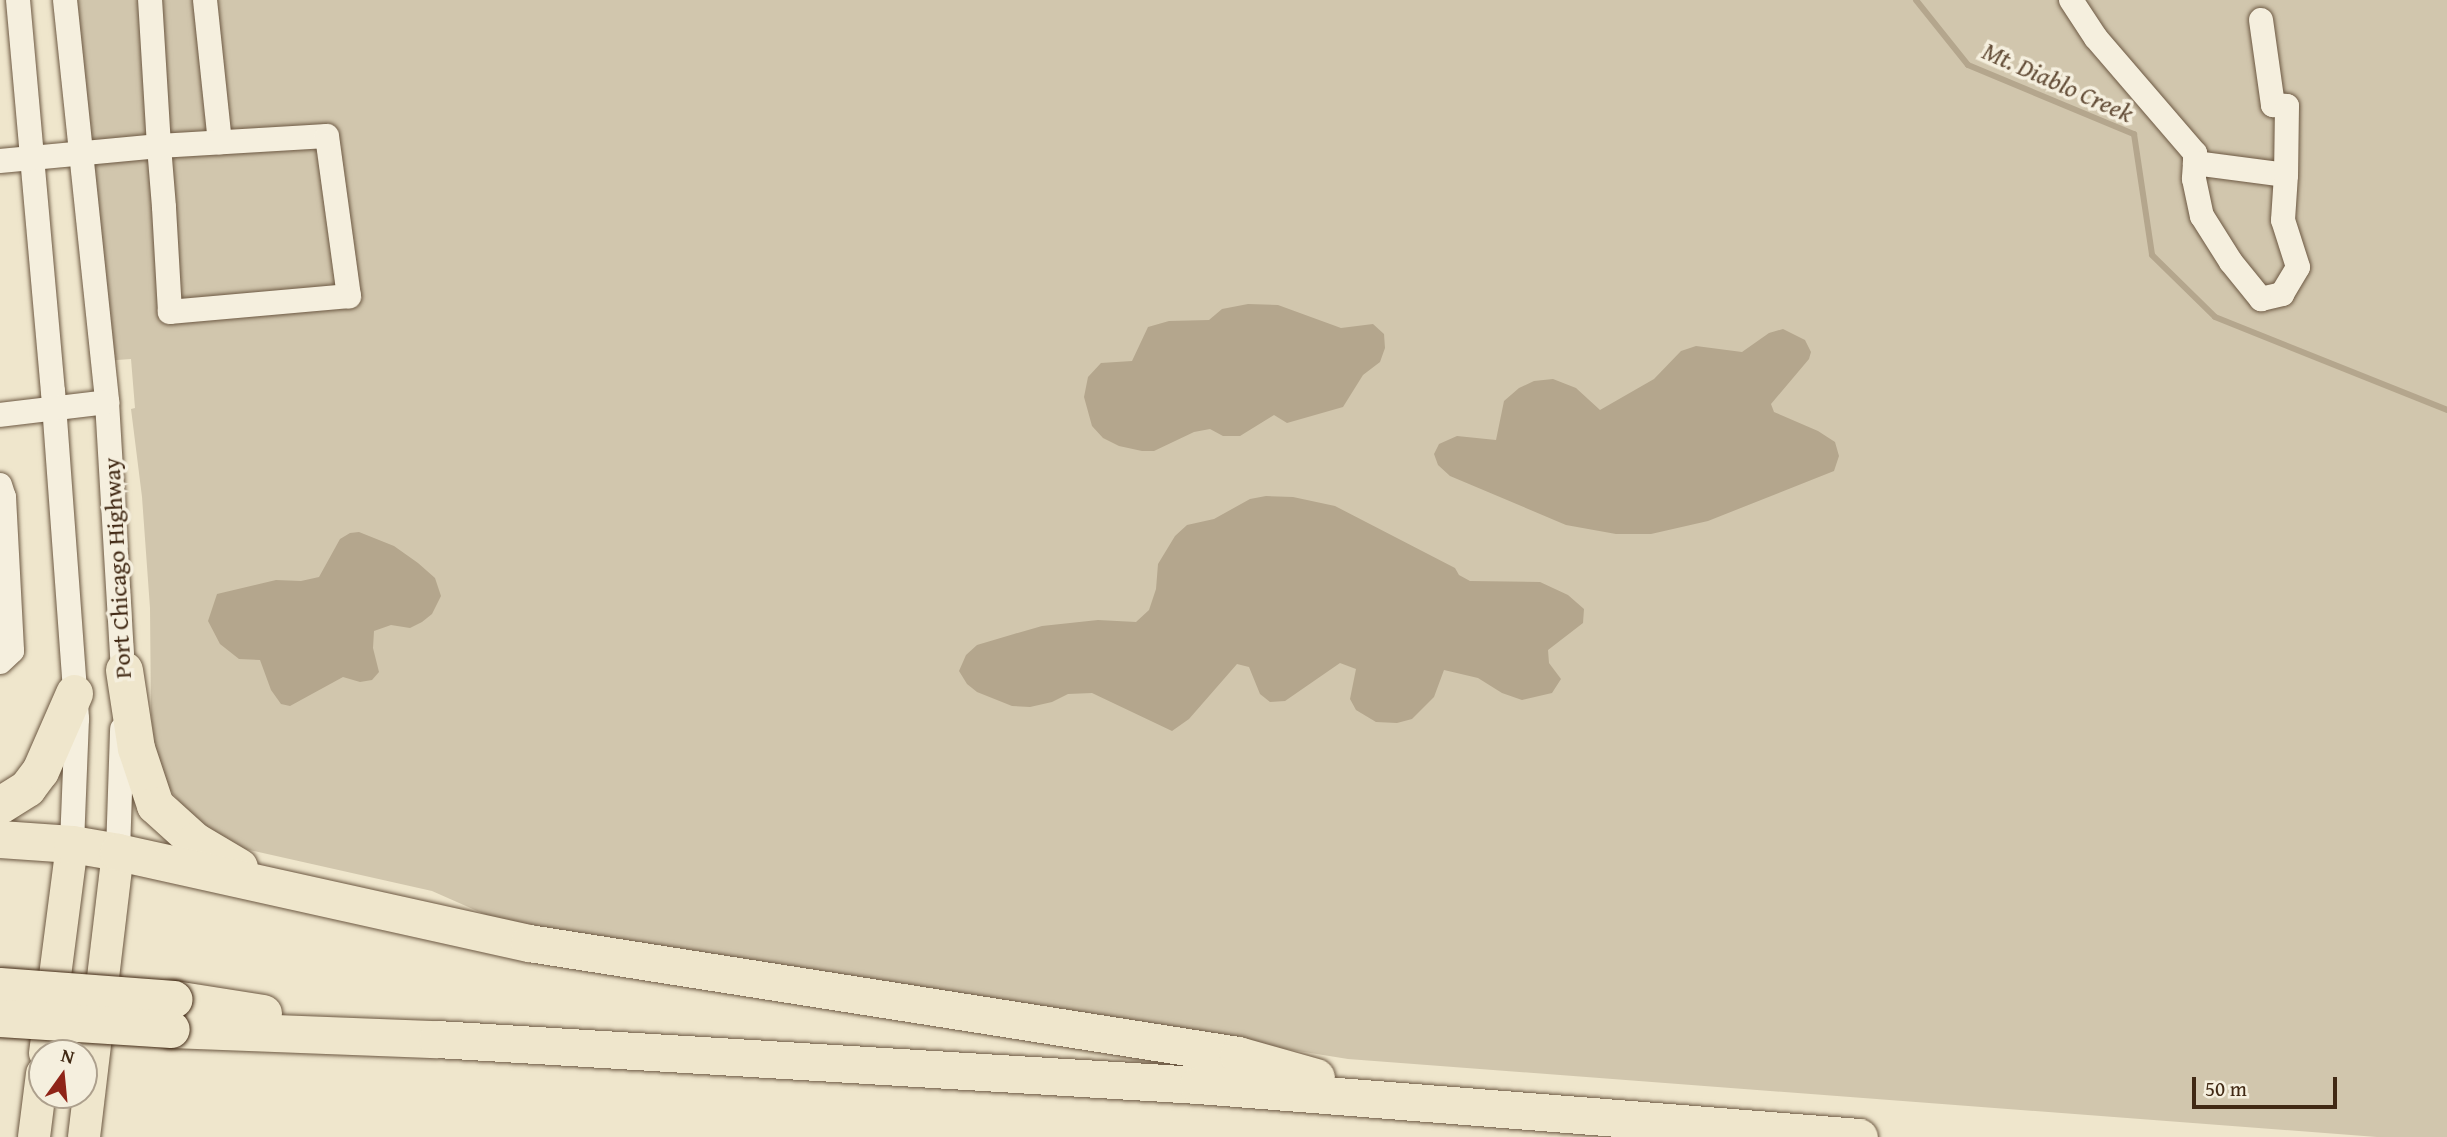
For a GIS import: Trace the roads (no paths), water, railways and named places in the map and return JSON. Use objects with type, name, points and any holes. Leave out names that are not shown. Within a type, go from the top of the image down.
[{"type":"highway","points":[[124,670],[136,748],[155,805],[195,841],[265,883]]},
{"type":"highway","points":[[0,805],[27,788],[40,771],[74,693]]},
{"type":"highway","points":[[0,839],[72,844],[118,852],[529,943],[1238,1055],[1387,1098]]},
{"type":"highway","points":[[0,986],[172,1014],[437,1039],[1387,1098],[1858,1137]]},
{"type":"highway","points":[[0,1018],[172,1014]]},
{"type":"main road","name":"Port Chicago Highway","points":[[47,1039],[72,844]]},
{"type":"main road","name":"Port Chicago Highway","points":[[84,1137],[118,852]]},
{"type":"main road","points":[[34,1137],[38,1109]]},
{"type":"street","name":"Port Chicago Highway","points":[[18,0],[54,409],[77,719],[72,844]]},
{"type":"street","name":"Port Chicago Highway","points":[[65,0],[107,402],[124,670],[118,852]]},
{"type":"street","points":[[0,161],[159,146],[327,136],[349,296],[170,312],[159,146],[150,0]]},
{"type":"street","points":[[205,0],[220,142]]},
{"type":"street","points":[[2071,0],[2096,38],[2196,153],[2194,179],[2202,216],[2231,262],[2261,299],[2282,294],[2298,267],[2283,220],[2287,106],[2273,105],[2261,20]]},
{"type":"street","points":[[2195,163],[2286,175]]},
{"type":"street","points":[[0,415],[107,402]]},
{"type":"street","points":[[0,485],[4,497],[12,651],[0,662]]},
{"type":"waterway","name":"Mt. Diablo Creek","points":[[1916,0],[1968,65],[2134,134],[2152,255],[2215,317],[2447,410]]}]
